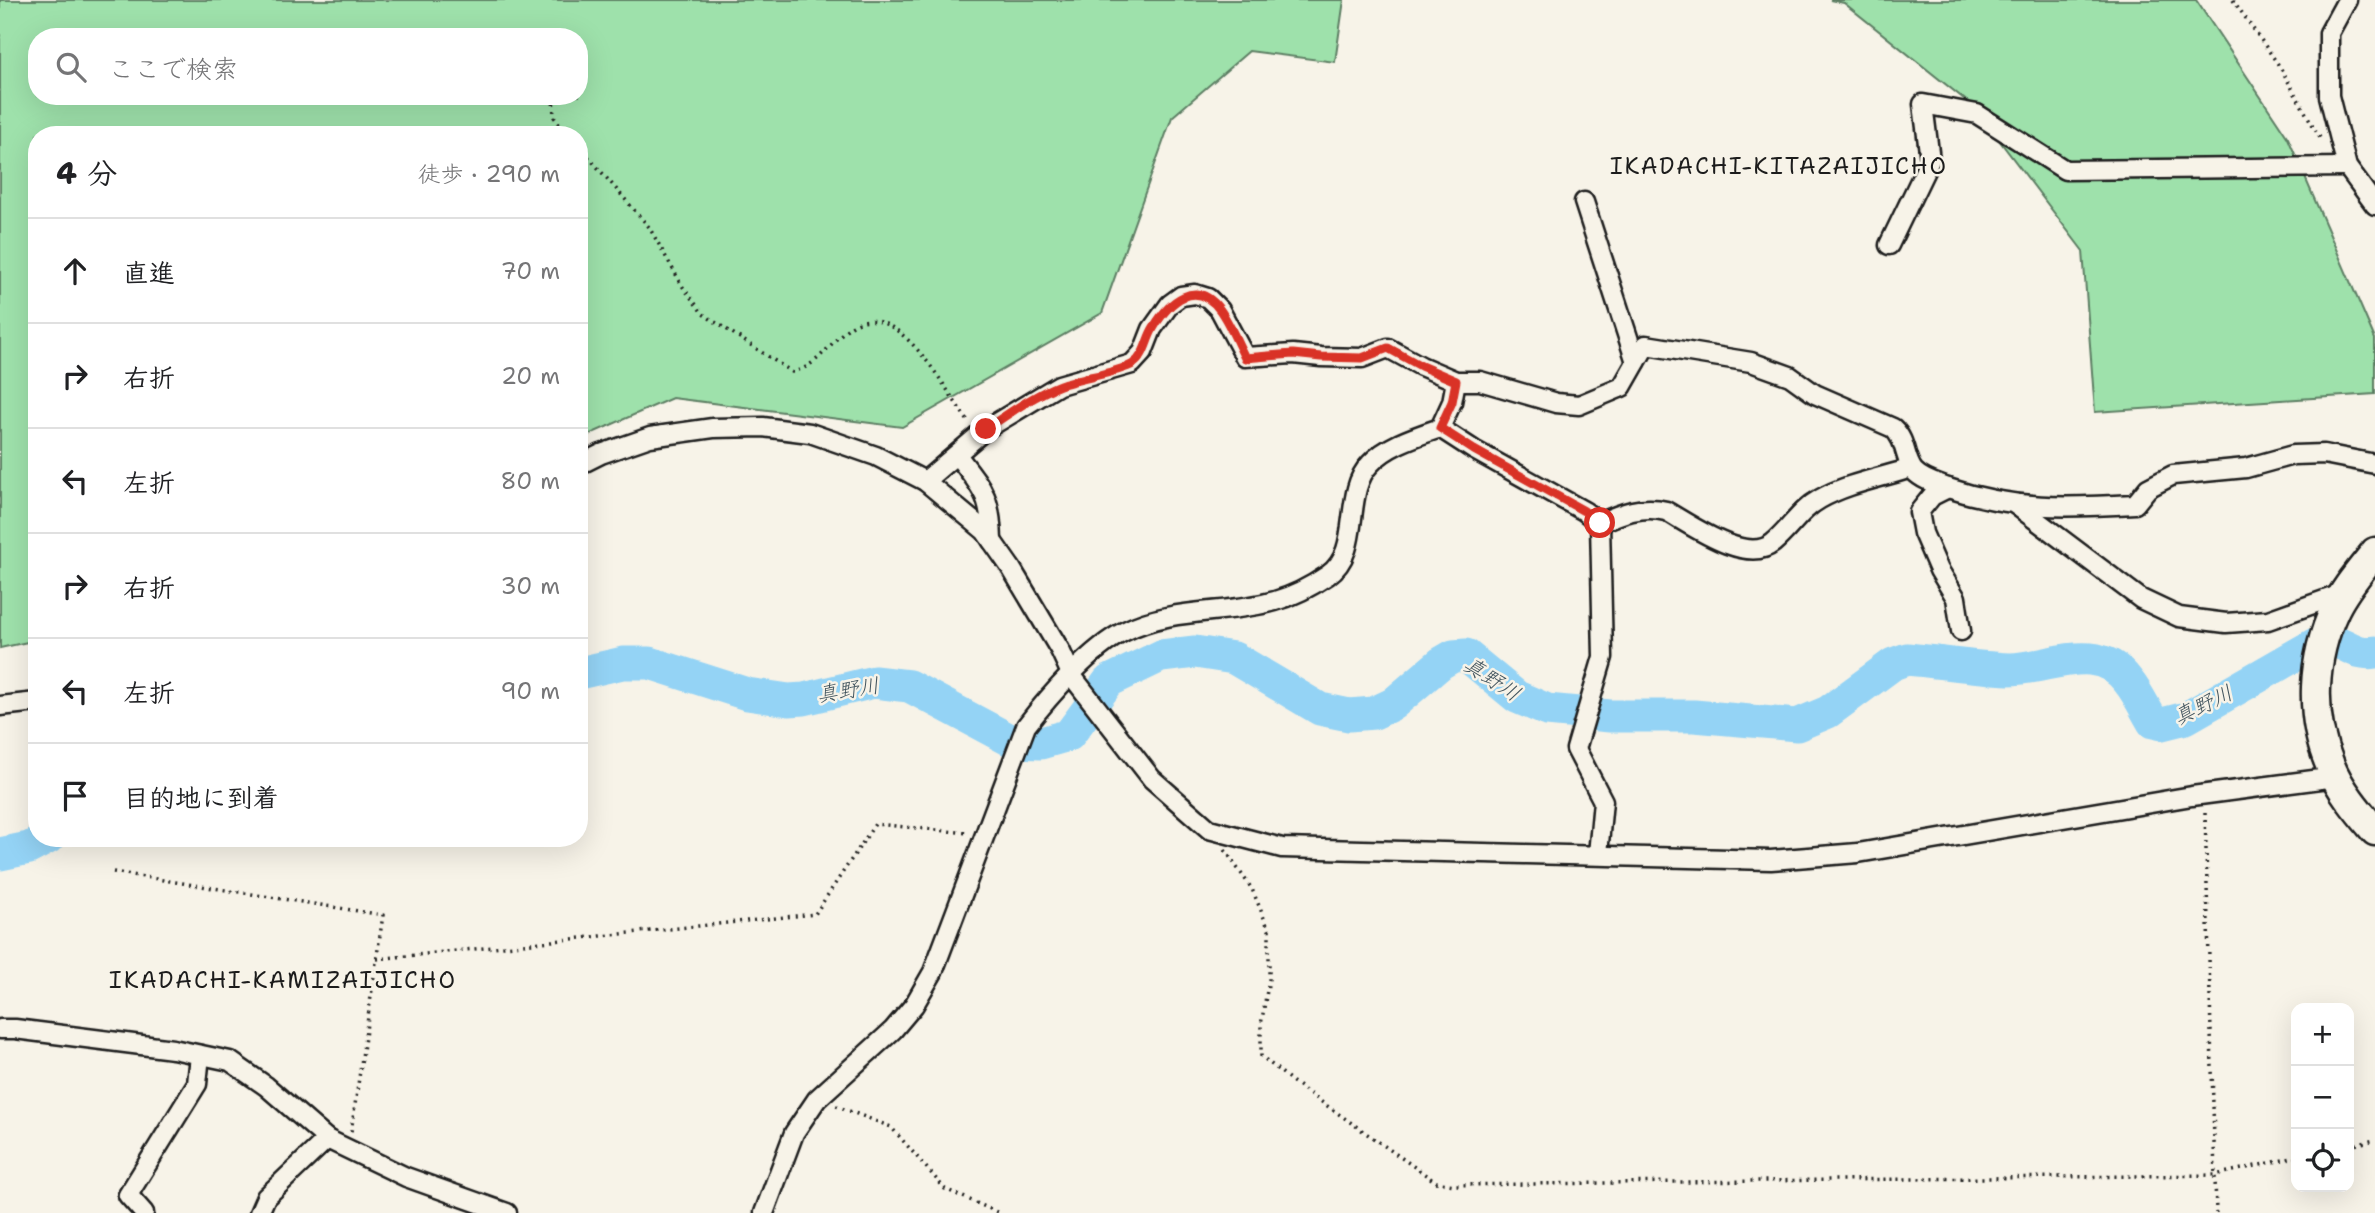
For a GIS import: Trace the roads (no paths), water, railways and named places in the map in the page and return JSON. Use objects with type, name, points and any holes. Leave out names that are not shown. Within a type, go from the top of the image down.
[{"type":"main road","points":[[2375,552],[2339,601],[2324,639],[2316,676],[2315,697],[2318,730],[2330,766],[2348,797],[2375,831]]},
{"type":"street","points":[[2347,0],[2329,33],[2329,96],[2347,167],[2375,205]]},
{"type":"street","points":[[1889,245],[1930,160],[1923,104],[1976,114],[2066,170],[2347,167]]},
{"type":"street","points":[[1584,202],[1636,362]]},
{"type":"street","points":[[925,481],[996,422],[1059,385],[1132,364],[1143,352],[1152,329],[1170,304],[1181,296],[1195,294],[1208,298],[1220,310],[1245,358],[1293,354],[1362,358],[1388,348],[1456,381],[1480,381],[1556,403],[1579,405],[1622,387],[1646,345],[1751,362],[1790,376],[1815,394],[1893,428],[1902,438],[1911,468],[1916,474],[1973,496],[2016,505],[2135,504],[2148,488],[2173,475],[2246,468],[2293,455],[2324,454],[2375,464]]},
{"type":"street","points":[[764,1213],[794,1133],[817,1099],[893,1030],[914,1005],[933,972],[1026,726],[1051,694],[1108,641],[1135,626],[1173,615],[1275,601],[1335,570],[1345,550],[1358,488],[1370,464],[1394,447],[1440,428],[1452,402],[1456,381]]},
{"type":"street","points":[[588,460],[650,437],[713,428],[763,427],[810,433],[876,456],[925,481],[985,531],[1011,568],[1060,650],[1072,676],[1152,779],[1209,829],[1282,848],[1771,860],[1858,853],[2204,794],[2336,777]]},
{"type":"street","points":[[1440,428],[1584,511],[1600,523]]},
{"type":"street","points":[[957,454],[982,487],[991,511],[992,541]]},
{"type":"street","points":[[1600,523],[1639,509],[1657,508],[1723,544],[1751,549],[1765,548],[1776,541],[1806,508],[1820,499],[1844,488],[1911,468]]},
{"type":"street","points":[[1948,488],[1932,496],[1919,512],[1923,533],[1938,570],[1956,598],[1961,631]]},
{"type":"street","points":[[2016,505],[2141,599],[2179,617],[2226,624],[2268,620],[2339,601]]},
{"type":"street","points":[[1598,855],[1603,801],[1576,749],[1603,657],[1600,523]]},
{"type":"street","points":[[0,706],[28,703]]},
{"type":"street","points":[[0,1029],[29,1030],[173,1049],[230,1061],[266,1086],[327,1139],[406,1177],[507,1213]]},
{"type":"street","points":[[144,1213],[128,1195],[197,1084],[200,1055]]},
{"type":"street","points":[[259,1213],[265,1197],[327,1139]]},
{"type":"waterway","name":"真野川","points":[[588,671],[623,663],[650,663],[747,694],[789,700],[804,699],[874,682],[909,686],[1014,742],[1041,743],[1069,735],[1109,681],[1161,656],[1195,652],[1234,658],[1320,709],[1349,715],[1374,713],[1393,704],[1441,663],[1453,656],[1466,655],[1517,697],[1547,710],[1610,716],[1694,716],[1797,725],[1828,712],[1893,664],[1907,659],[2009,669],[2072,659],[2102,661],[2116,668],[2128,681],[2153,722],[2162,724],[2186,718],[2324,639],[2360,652],[2375,652]]},
{"type":"waterway","name":"真野川","points":[[0,854],[31,847]]},
{"type":"district","name":"IKADACHI-KITAZAIJICHO","points":[[1779,166]]},
{"type":"district","name":"IKADACHI-KAMIZAIJICHO","points":[[283,980]]}]
